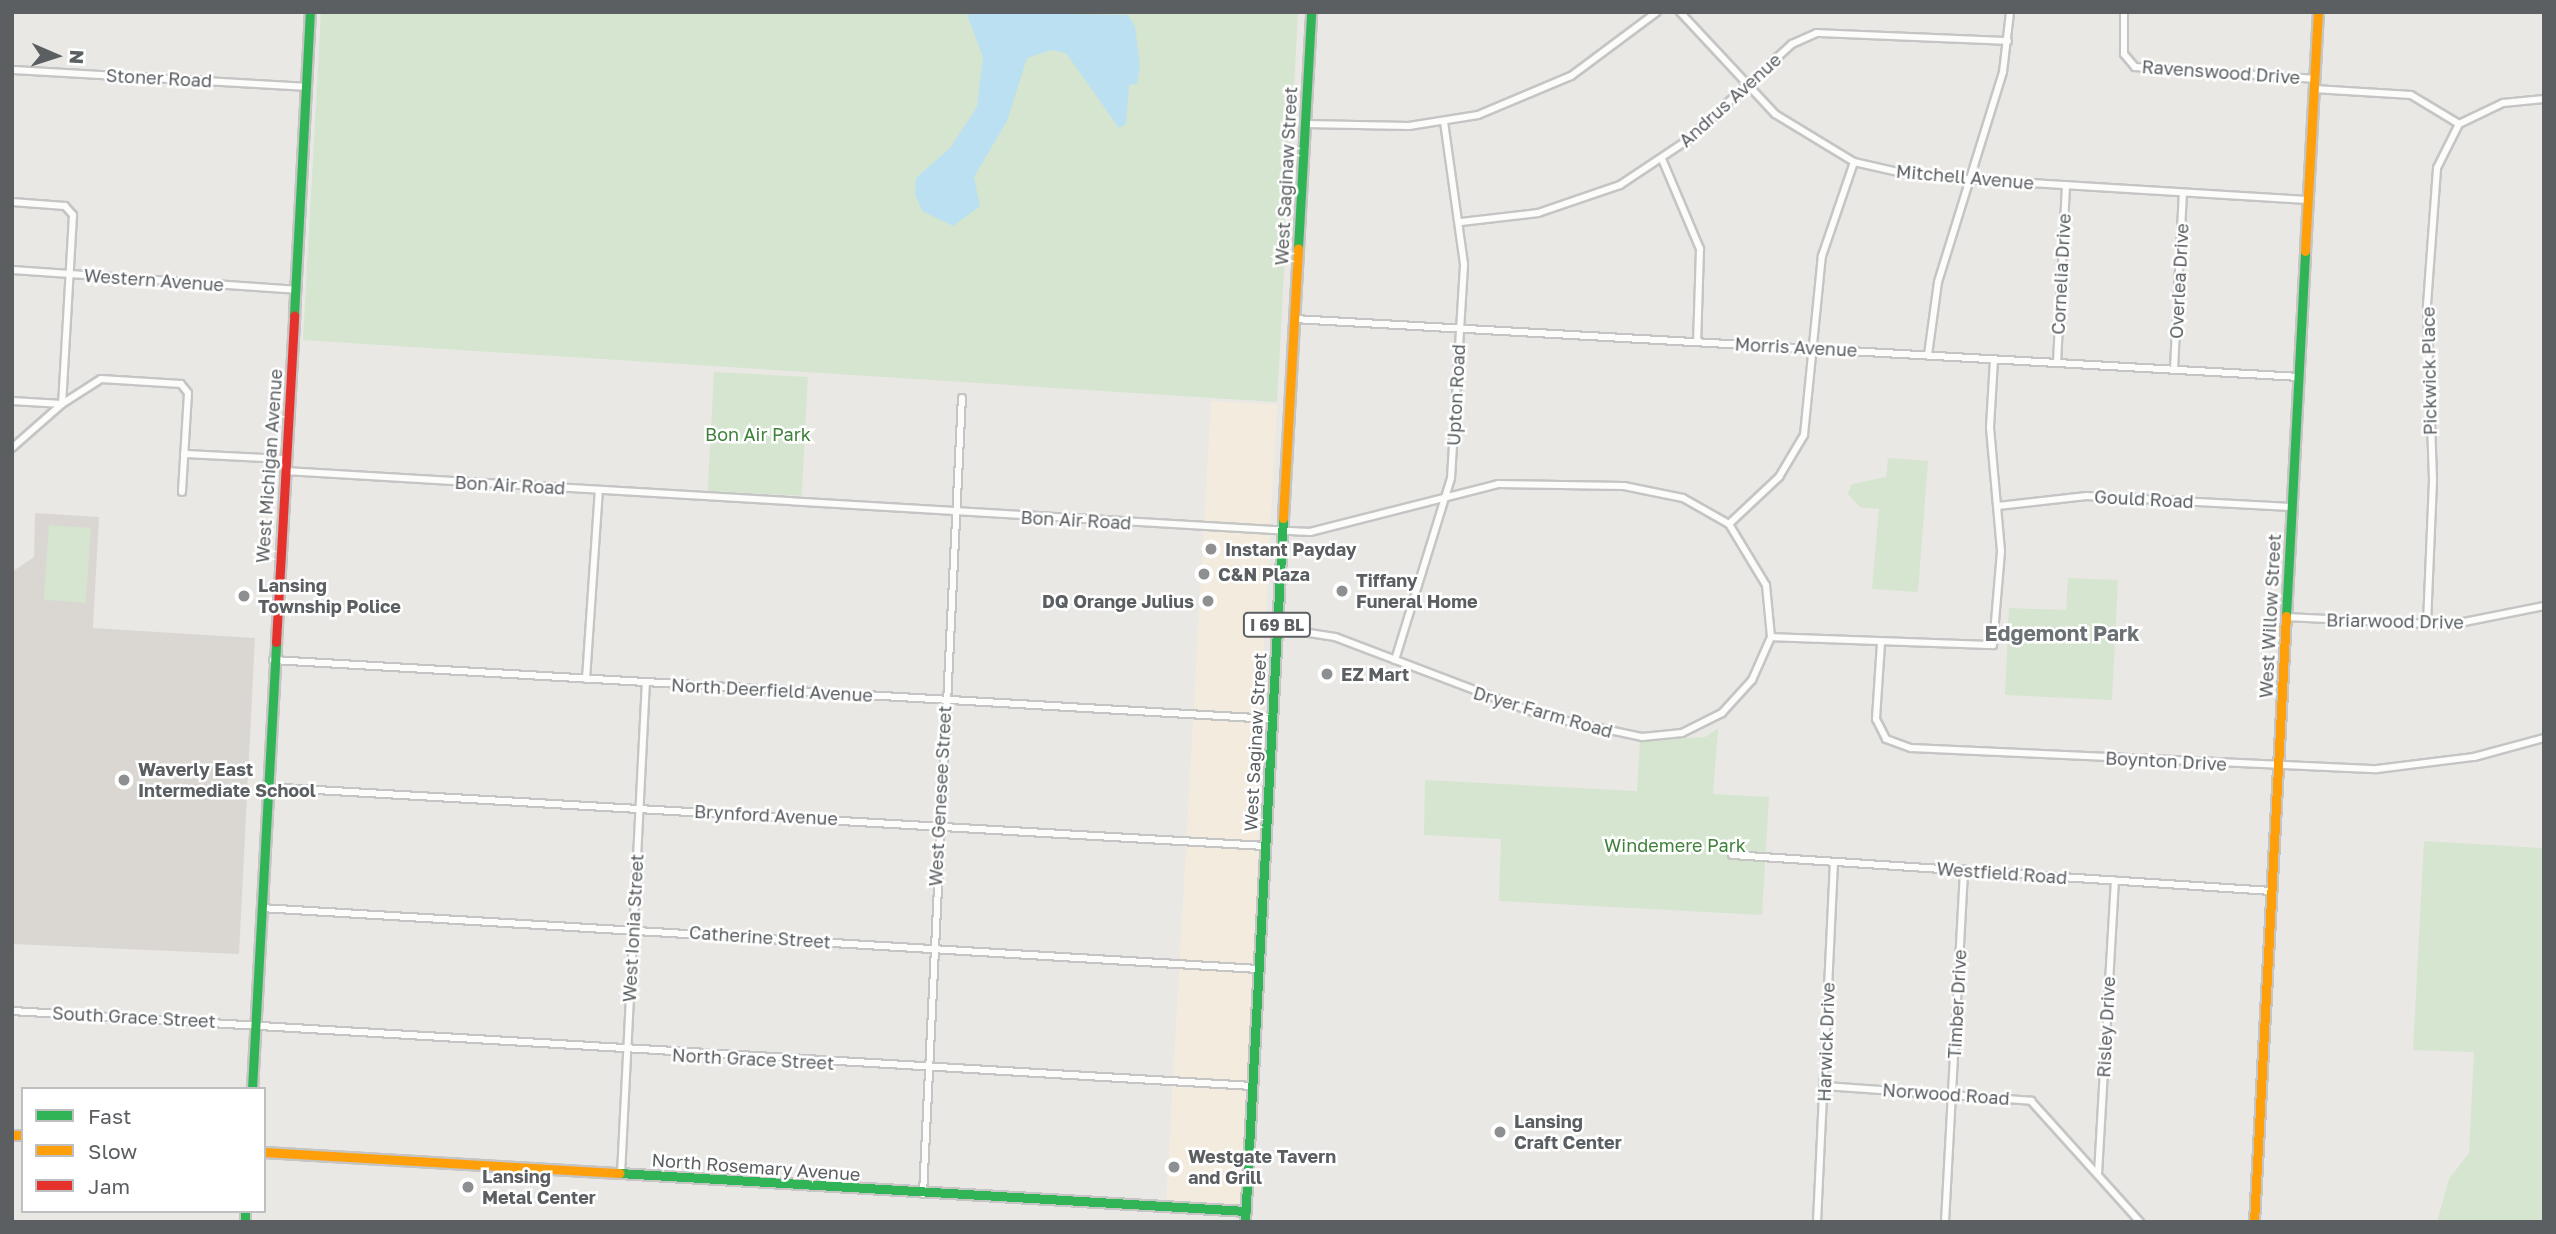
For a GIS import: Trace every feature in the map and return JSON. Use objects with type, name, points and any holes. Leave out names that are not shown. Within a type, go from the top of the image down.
[{"type":"street","name":"West Michigan Avenue","points":[[252,1087],[310,12]]},
{"type":"street","name":"West Saginaw Street","points":[[1245,1222],[1311,12]]},
{"type":"street","points":[[1305,124],[1444,122],[1525,99],[1571,76],[1657,12]]},
{"type":"street","name":"Mitchell Avenue","points":[[1680,12],[1746,84],[1800,133],[1854,162],[1970,179],[2308,200]]},
{"type":"street","points":[[1928,355],[1938,282],[2008,41],[2010,12]]},
{"type":"street","name":"Ravenswood Drive","points":[[2124,12],[2129,62],[2147,70],[2411,95],[2459,124]]},
{"type":"street","name":"West Willow Street","points":[[2254,1222],[2318,12]]},
{"type":"street","name":"Andrus Avenue","points":[[1461,222],[1564,207],[1662,159],[1792,44],[1817,33],[2008,41]]},
{"type":"street","name":"Stoner Road","points":[[12,70],[306,87]]},
{"type":"street","points":[[2459,124],[2503,103],[2544,99]]},
{"type":"street","name":"Upton Road","points":[[1395,660],[1447,495],[1460,328],[1461,222],[1444,122]]},
{"type":"street","name":"Pickwick Place","points":[[2427,624],[2432,193],[2437,168],[2459,124]]},
{"type":"street","points":[[1662,159],[1700,249],[1698,342]]},
{"type":"street","points":[[1729,524],[1779,477],[1800,444],[1822,256],[1854,162]]},
{"type":"street","name":"Cornelia Drive","points":[[2057,363],[2066,185]]},
{"type":"street","name":"Overlea Drive","points":[[2174,369],[2183,192]]},
{"type":"street","points":[[12,202],[65,206],[73,215],[62,404]]},
{"type":"street","name":"Western Avenue","points":[[12,270],[296,290]]},
{"type":"street","name":"Morris Avenue","points":[[1294,319],[2298,377]]},
{"type":"street","points":[[1771,637],[1993,645],[1998,506],[1990,427],[1994,359]]},
{"type":"street","points":[[12,448],[91,380],[181,384],[188,393],[182,492]]},
{"type":"street","name":"West Genesee Street","points":[[923,1194],[932,947],[962,398]]},
{"type":"street","points":[[12,401],[62,404]]},
{"type":"street","points":[[184,454],[286,459]]},
{"type":"street","name":"Bon Air Road","points":[[285,471],[955,513],[1310,532],[1447,495],[1528,481],[1624,486],[1683,498],[1729,524],[1766,584],[1771,637]]},
{"type":"street","points":[[586,679],[599,490]]},
{"type":"street","name":"Gould Road","points":[[1998,506],[2086,496],[2291,507]]},
{"type":"street","name":"Briarwood Drive","points":[[2286,617],[2427,624],[2483,621],[2544,606]]},
{"type":"street","name":"Dryer Farm Road","points":[[1277,628],[1335,637],[1543,716],[1661,737],[1722,713],[1752,680],[1771,637]]},
{"type":"street","name":"Boynton Drive","points":[[1881,643],[1875,719],[1897,745],[2278,767],[2400,767],[2544,737]]},
{"type":"street","name":"North Deerfield Avenue","points":[[273,660],[1272,719]]},
{"type":"street","name":"West Ionia Street","points":[[621,1174],[646,683]]},
{"type":"street","name":"Brynford Avenue","points":[[267,787],[1265,846]]},
{"type":"street","name":"Westfield Road","points":[[1732,855],[2271,891]]},
{"type":"street","name":"Harwick Drive","points":[[1817,1222],[1834,862]]},
{"type":"street","name":"Timber Drive","points":[[1945,1222],[1964,870]]},
{"type":"street","name":"Risley Drive","points":[[2098,1174],[2115,880]]},
{"type":"street","name":"Catherine Street","points":[[261,908],[1258,969]]},
{"type":"street","name":"South Grace Street","points":[[12,1011],[255,1024]]},
{"type":"street","name":"North Grace Street","points":[[255,1024],[626,1052],[1252,1086]]},
{"type":"street","name":"Norwood Road","points":[[1824,1086],[2031,1101],[2140,1222]]},
{"type":"street","name":"North Rosemary Avenue","points":[[266,1152],[923,1194],[1246,1211]]},
{"type":"shaded area","points":[[1211,401],[1277,405],[1259,735],[1258,969],[1246,1211],[1166,1206]]},
{"type":"shaded area","points":[[35,513],[99,517],[93,628],[255,638],[239,954],[12,944],[12,572],[34,557]]},
{"type":"green space","points":[[321,12],[1298,12],[1277,402],[303,340]]},
{"type":"green space","name":"Bon Air Park","points":[[714,372],[808,377],[802,496],[708,491]]},
{"type":"green space","points":[[1888,458],[1928,461],[1918,592],[1872,589],[1879,509],[1860,507],[1848,494],[1852,484],[1886,477]]},
{"type":"green space","points":[[49,525],[91,528],[86,603],[44,600]]},
{"type":"green space","points":[[2068,578],[2118,580],[2112,700],[2005,695],[2009,608],[2066,610]]},
{"type":"green space","name":"Windemere Park","points":[[1718,728],[1713,794],[1769,797],[1762,915],[1499,901],[1501,839],[1424,835],[1425,780],[1637,791],[1640,741],[1705,737]]},
{"type":"green space","points":[[2424,841],[2544,848],[2544,1222],[2437,1222],[2449,1179],[2469,1153],[2474,1052],[2413,1050]]},
{"type":"water","points":[[966,12],[1128,15],[1135,26],[1140,66],[1137,84],[1129,85],[1126,124],[1119,128],[1066,53],[1051,50],[1027,58],[1007,121],[974,177],[980,206],[953,226],[922,211],[915,194],[916,178],[950,148],[977,107],[983,57]]},
{"type":"traffic: fast","points":[[294,315],[310,12]]},
{"type":"traffic: fast","points":[[1298,248],[1311,12]]},
{"type":"traffic: fast","points":[[2286,616],[2305,251]]},
{"type":"traffic: fast","points":[[1245,1222],[1283,518]]},
{"type":"traffic: fast","points":[[252,1087],[276,642]]},
{"type":"traffic: fast","points":[[619,1173],[1246,1211]]},
{"type":"traffic: fast","points":[[245,1213],[245,1222]]},
{"type":"traffic: slow","points":[[2305,251],[2318,12]]},
{"type":"traffic: slow","points":[[1283,518],[1298,248]]},
{"type":"traffic: slow","points":[[2254,1222],[2286,616]]},
{"type":"traffic: slow","points":[[12,1135],[21,1135]]},
{"type":"traffic: slow","points":[[266,1152],[619,1173]]},
{"type":"traffic: jam","points":[[276,642],[294,315]]},
{"type":"place","name":"Instant Payday","points":[[1211,549]]},
{"type":"place","name":"C&N Plaza","points":[[1204,574]]},
{"type":"place","name":"Tiffany Funeral Home","points":[[1342,591]]},
{"type":"place","name":"Lansing Township Police","points":[[244,596]]},
{"type":"place","name":"DQ Orange Julius","points":[[1208,601]]},
{"type":"place","name":"EZ Mart","points":[[1327,674]]},
{"type":"place","name":"Waverly East Intermediate School","points":[[124,780]]},
{"type":"place","name":"Lansing Craft Center","points":[[1500,1132]]},
{"type":"place","name":"Westgate Tavern and Grill","points":[[1174,1167]]},
{"type":"place","name":"Lansing Metal Center","points":[[468,1187]]},
{"type":"district","name":"Edgemont Park","points":[[2062,633]]}]
